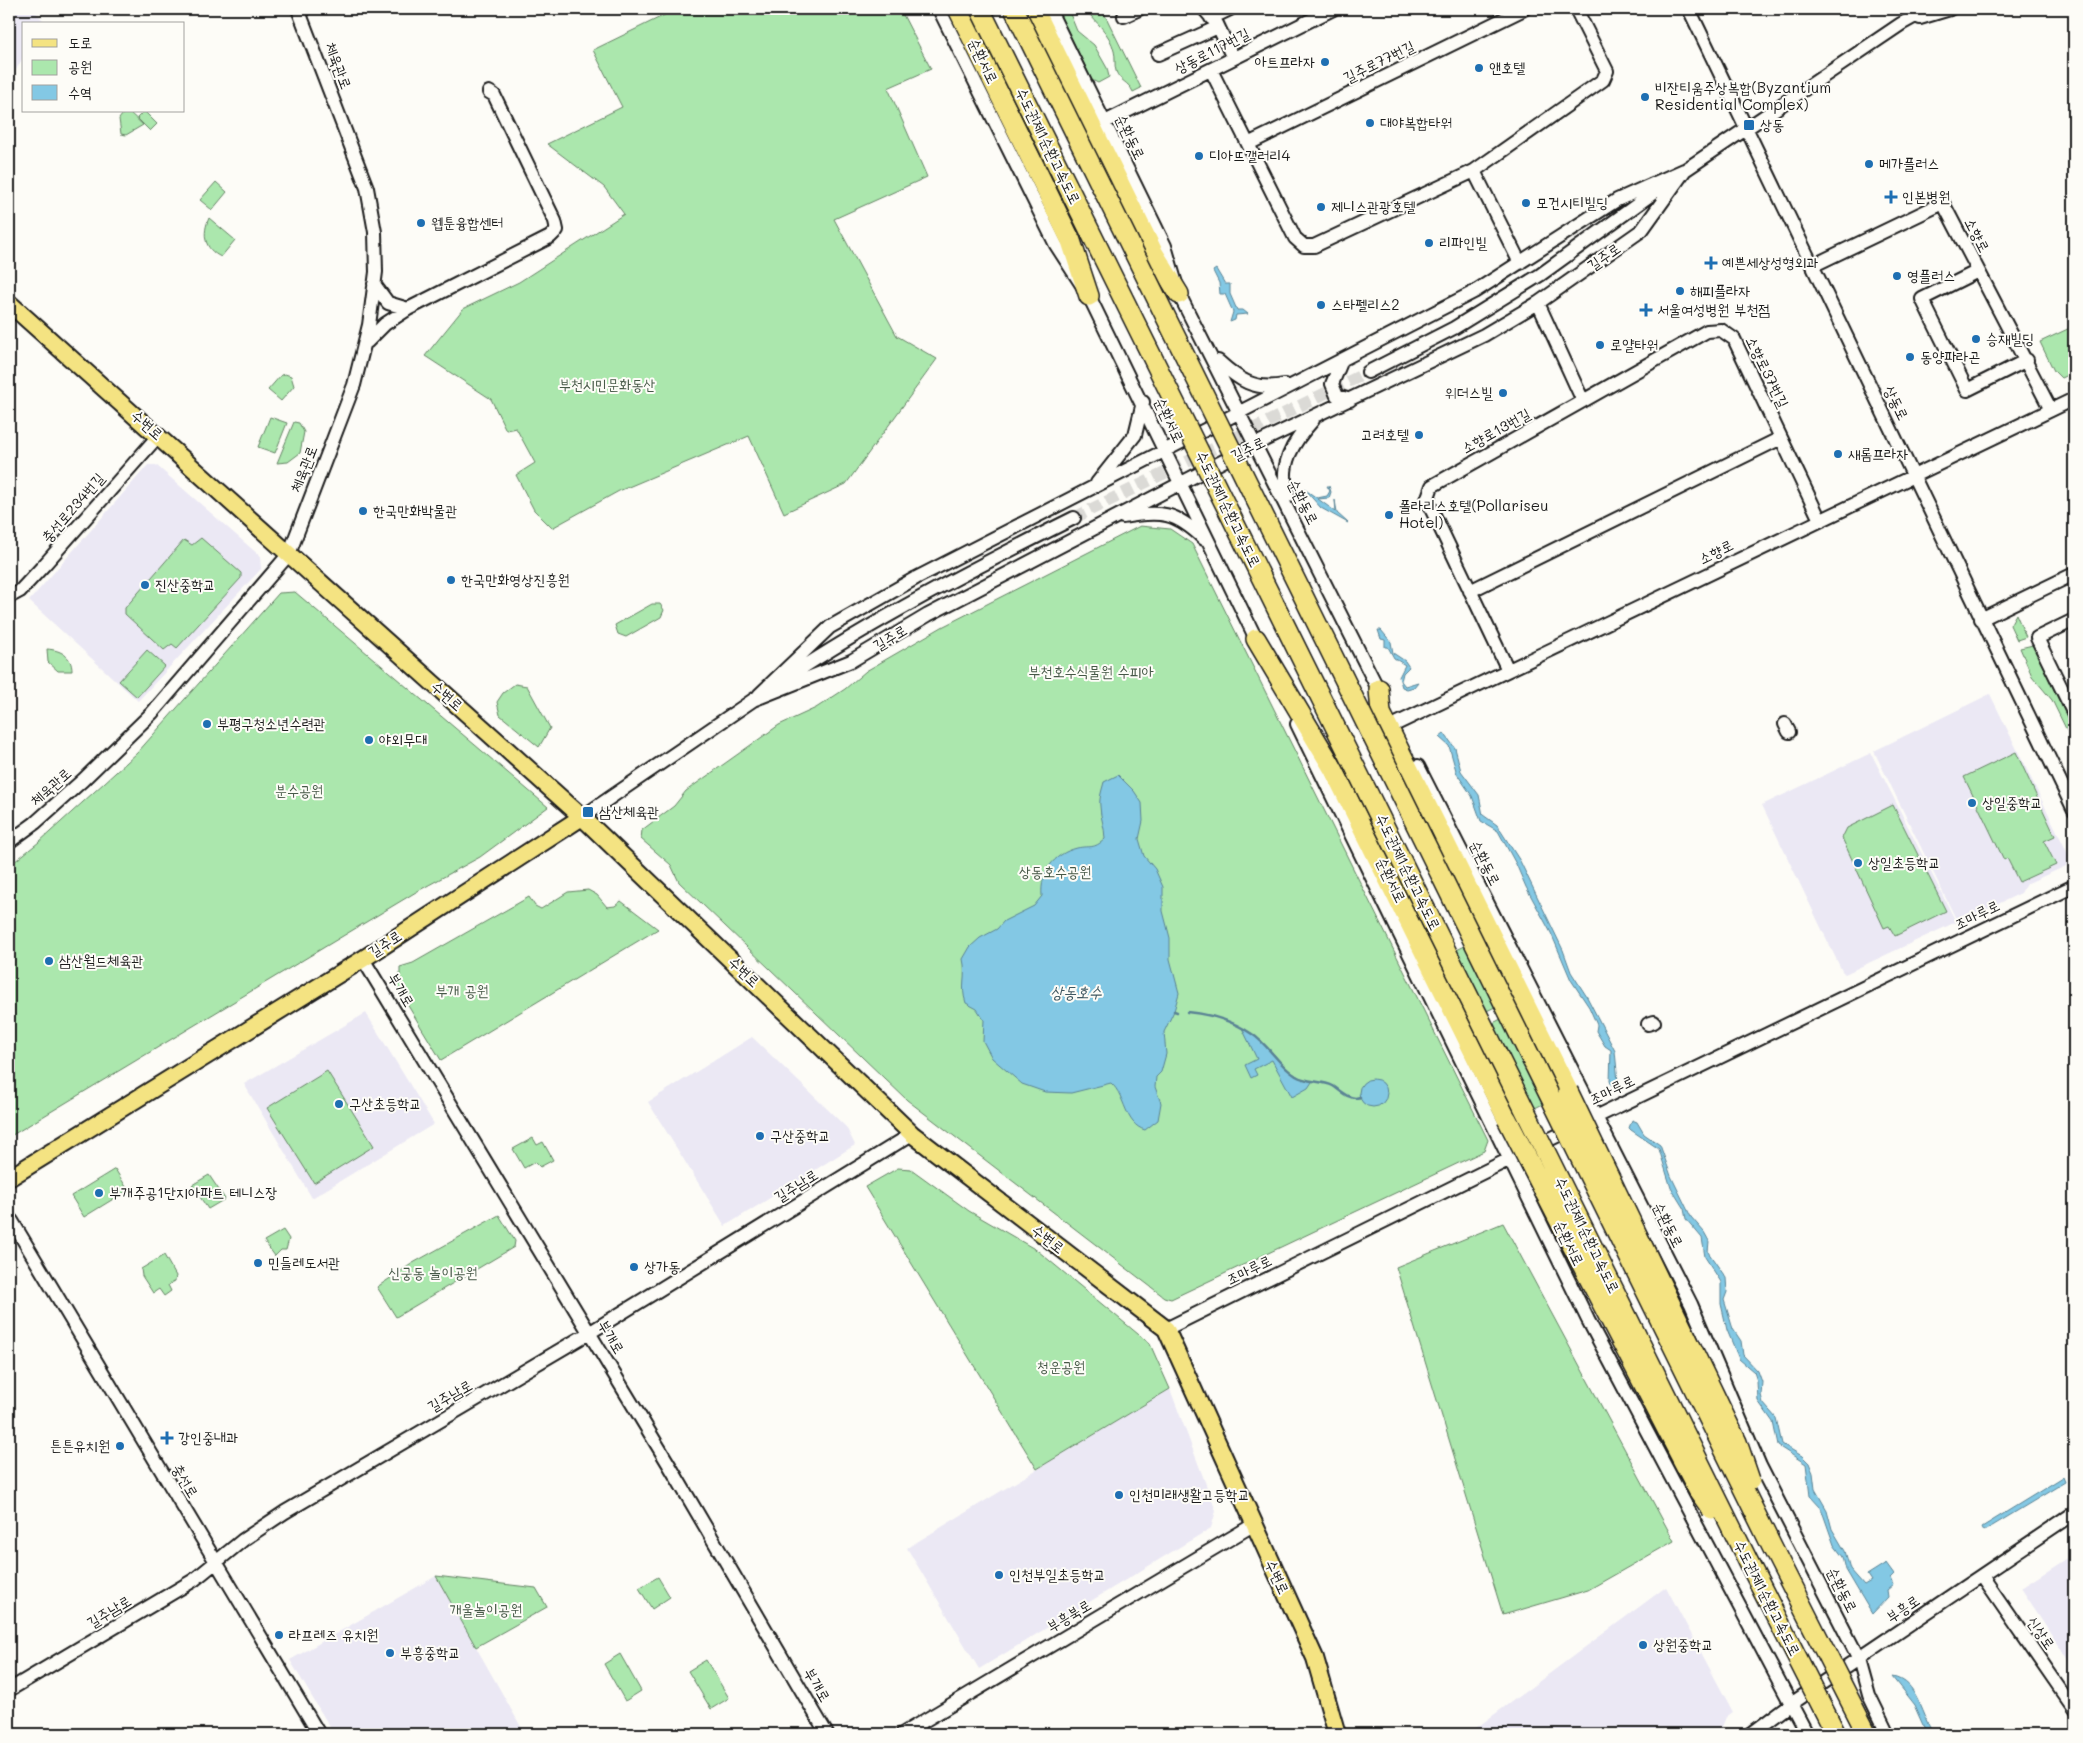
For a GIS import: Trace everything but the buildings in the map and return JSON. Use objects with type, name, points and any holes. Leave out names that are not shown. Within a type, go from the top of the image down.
[{"type":"highway","points":[[958,9],[1072,240],[1089,296]]},
{"type":"highway","name":"수도권제1순환고속도로","points":[[980,9],[1749,1563],[1836,1734]]},
{"type":"highway","name":"수도권제1순환고속도로","points":[[1014,9],[1772,1547],[1867,1734]]},
{"type":"highway","points":[[1034,9],[1152,252],[1180,294]]},
{"type":"highway","points":[[1256,639],[1334,770],[1546,1197],[1698,1490],[1749,1563]]},
{"type":"highway","points":[[1378,689],[1381,713],[1418,791],[1602,1159],[1737,1442],[1772,1547]]},
{"type":"main road","name":"수변로","points":[[9,303],[159,435],[582,817],[912,1134],[1166,1330],[1315,1658],[1337,1734]]},
{"type":"main road","name":"길주로","points":[[9,1178],[362,958],[582,817]]},
{"type":"street","name":"체육관로","points":[[9,842],[35,823],[83,780],[152,712],[266,584],[289,554],[354,385],[366,343],[376,272],[375,232],[367,188],[298,9]]},
{"type":"street","name":"순환서로","points":[[939,9],[1056,246],[1089,296],[1166,450],[1210,546],[1593,1329],[1807,1734]]},
{"type":"street","name":"순환동로","points":[[1049,9],[1165,246],[1180,294],[1378,689],[1691,1304],[1760,1466],[1859,1659],[1869,1695],[1888,1734]]},
{"type":"street","points":[[1124,16],[1139,9]]},
{"type":"street","points":[[1158,54],[1211,18],[1230,9]]},
{"type":"street","name":"상동로117번길","points":[[1105,122],[1333,9]]},
{"type":"street","name":"길주로77번길","points":[[1248,144],[1524,9]]},
{"type":"street","points":[[1211,70],[1296,238],[1304,246],[1314,246],[1474,171],[1603,80],[1607,70],[1576,9]]},
{"type":"street","name":"상동로","points":[[1689,9],[2074,810]]},
{"type":"street","name":"길주로","points":[[1901,24],[1918,9]]},
{"type":"street","name":"길주로","points":[[1368,372],[1454,328],[1540,275],[1685,170],[1901,24],[1928,9]]},
{"type":"street","name":"길주로","points":[[1901,24],[1950,9]]},
{"type":"street","points":[[1211,18],[1233,58]]},
{"type":"street","points":[[366,343],[385,324],[408,309],[550,237],[557,230],[555,221],[496,100],[488,92]]},
{"type":"street","name":"길주로","points":[[753,700],[830,627],[916,578],[1474,292],[1617,200],[1685,170]]},
{"type":"street","name":"길주로","points":[[753,700],[851,661],[928,615],[1256,444],[1316,417],[1484,335],[1538,303],[1642,230],[1685,170]]},
{"type":"street","points":[[1474,171],[1520,263]]},
{"type":"street","name":"소향로","points":[[1812,266],[1943,203],[2027,360],[2051,410]]},
{"type":"street","points":[[1978,271],[1922,298],[1967,390],[2027,360]]},
{"type":"street","points":[[374,284],[388,303],[408,309]]},
{"type":"street","points":[[1538,303],[1583,401]]},
{"type":"street","name":"소향로37번길","points":[[1583,401],[1707,331],[1721,330],[1734,339],[1820,520]]},
{"type":"street","points":[[1210,354],[1246,382],[1267,388],[1298,382]]},
{"type":"street","points":[[1342,360],[1332,384],[1337,396],[1350,400]]},
{"type":"street","name":"소향로","points":[[1396,724],[2074,399]]},
{"type":"street","name":"소향로13번길","points":[[1508,670],[1427,500],[1432,486],[1583,401]]},
{"type":"street","points":[[1095,486],[1135,435],[1142,402]]},
{"type":"street","points":[[1299,529],[1284,484],[1285,461],[1296,440],[1316,417]]},
{"type":"street","name":"충선로234번길","points":[[9,597],[20,591],[159,435]]},
{"type":"street","points":[[1470,591],[1781,438]]},
{"type":"street","points":[[1110,520],[1150,514],[1177,517],[1188,524],[1210,546]]},
{"type":"street","name":"길주로","points":[[582,817],[847,638],[955,578],[1074,518]]},
{"type":"street","points":[[1981,619],[2074,574]]},
{"type":"street","points":[[2074,620],[2037,638],[2074,714]]},
{"type":"street","name":"조마루로","points":[[1166,1330],[1595,1116],[2074,886]]},
{"type":"street","name":"부개로","points":[[362,958],[589,1333],[827,1734]]},
{"type":"street","name":"길주남로","points":[[9,1690],[194,1580],[216,1564],[243,1540],[285,1512],[589,1333],[912,1134]]},
{"type":"street","name":"충선로","points":[[9,1219],[17,1229],[319,1734]]},
{"type":"street","name":"부흥로","points":[[1751,1734],[1791,1704],[2074,1513]]},
{"type":"street","name":"부흥북로","points":[[902,1734],[1253,1525]]},
{"type":"street","name":"신상로","points":[[1982,1576],[2074,1709]]},
{"type":"shaded area","points":[[9,9],[32,9],[44,21],[22,22],[22,59],[9,82]]},
{"type":"shaded area","name":"진산중학교","points":[[148,465],[156,465],[260,556],[261,569],[138,701],[29,601]]},
{"type":"shaded area","name":"상일중학교","points":[[1990,694],[2069,856],[2066,866],[2026,884],[2021,893],[1958,923],[1874,751]]},
{"type":"shaded area","name":"상일초등학교","points":[[1871,753],[1956,922],[1845,974],[1762,805]]},
{"type":"shaded area","name":"구산초등학교","points":[[366,1013],[434,1124],[312,1198],[244,1084]]},
{"type":"shaded area","name":"구산중학교","points":[[752,1037],[846,1127],[855,1145],[725,1226],[648,1102]]},
{"type":"shaded area","points":[[1170,1389],[1216,1511],[1211,1528],[979,1669],[907,1548]]},
{"type":"shaded area","points":[[2074,1554],[2074,1668],[2021,1588]]},
{"type":"shaded area","name":"부흥중학교","points":[[436,1576],[525,1734],[334,1734],[290,1660]]},
{"type":"shaded area","name":"상원중학교","points":[[1666,1587],[1733,1712],[1726,1717],[1722,1727],[1712,1734],[1468,1734]]},
{"type":"green space","name":"부천시민문화동산","points":[[677,9],[900,9],[931,69],[888,88],[927,177],[834,219],[897,336],[937,359],[846,484],[784,513],[749,436],[619,491],[552,528],[534,510],[516,475],[535,463],[516,428],[506,430],[491,399],[425,356],[463,309],[519,282],[624,214],[604,187],[547,144],[622,107],[593,50]]},
{"type":"green space","points":[[1057,9],[1068,9],[1077,31],[1094,45],[1107,68],[1109,77],[1098,83],[1092,80]]},
{"type":"green space","points":[[1085,9],[1102,9],[1141,88],[1133,92],[1119,77],[1115,66],[1115,53],[1109,39]]},
{"type":"green space","points":[[124,112],[129,112],[143,125],[126,135],[121,134],[119,119]]},
{"type":"green space","points":[[145,112],[157,124],[150,131],[137,118]]},
{"type":"green space","points":[[216,182],[227,192],[212,210],[200,200]]},
{"type":"green space","points":[[209,218],[235,240],[221,257],[211,250],[206,240],[205,235]]},
{"type":"green space","points":[[2072,327],[2074,332],[2074,372],[2061,378],[2054,371],[2040,342]]},
{"type":"green space","points":[[281,375],[291,376],[294,386],[281,401],[268,390]]},
{"type":"green space","points":[[270,417],[287,423],[275,453],[258,447]]},
{"type":"green space","points":[[294,422],[299,423],[304,432],[300,453],[288,462],[277,463]]},
{"type":"green space","name":"상동호수공원","points":[[1140,526],[1170,529],[1192,544],[1488,1140],[1484,1151],[1171,1299],[1164,1297],[907,1100],[679,882],[671,865],[641,839],[642,830],[674,806],[686,791],[779,725],[816,708],[845,689],[866,671],[942,627]]},
{"type":"green space","points":[[201,538],[241,573],[241,578],[177,648],[172,644],[164,650],[125,614],[125,608],[184,540],[192,545]]},
{"type":"green space","name":"분수공원","points":[[295,592],[548,807],[480,857],[416,892],[9,1137],[9,866],[39,842],[137,753],[279,593]]},
{"type":"green space","points":[[652,604],[660,604],[664,610],[661,617],[626,637],[618,634],[615,625]]},
{"type":"green space","points":[[2016,614],[2026,637],[2017,640],[2010,625]]},
{"type":"green space","points":[[2033,645],[2074,732],[2074,758],[2070,737],[2052,700],[2032,676],[2020,648]]},
{"type":"green space","points":[[47,649],[61,652],[65,655],[70,661],[72,671],[58,671],[48,662]]},
{"type":"green space","points":[[147,650],[165,666],[137,697],[119,681]]},
{"type":"green space","points":[[515,684],[527,686],[550,728],[539,747],[500,715],[497,702],[503,693]]},
{"type":"green space","points":[[2016,752],[2055,836],[2044,841],[2056,865],[2019,882],[2007,858],[2004,860],[1964,777]]},
{"type":"green space","points":[[1893,805],[1946,911],[1895,936],[1889,926],[1884,928],[1842,838],[1847,828]]},
{"type":"green space","name":"부개 공원","points":[[588,890],[597,895],[607,907],[615,906],[621,901],[658,929],[441,1060],[393,981],[400,976],[400,967],[413,963],[529,897],[535,906],[541,909],[568,892]]},
{"type":"green space","points":[[1467,945],[1497,1006],[1468,1020],[1438,959]]},
{"type":"green space","points":[[1503,1018],[1545,1103],[1515,1118],[1473,1033]]},
{"type":"green space","points":[[327,1071],[374,1146],[314,1183],[267,1108]]},
{"type":"green space","points":[[533,1138],[537,1145],[543,1142],[553,1160],[540,1167],[535,1162],[524,1168],[513,1149]]},
{"type":"green space","name":"청운공원","points":[[898,1168],[911,1169],[969,1211],[1038,1251],[1150,1344],[1170,1389],[1037,1469],[865,1187]]},
{"type":"green space","name":"부개주공1단지아파트 테니스장","points":[[115,1169],[128,1190],[84,1217],[71,1196]]},
{"type":"green space","points":[[209,1175],[225,1199],[208,1209],[192,1185]]},
{"type":"green space","name":"신궁동 놀이공원","points":[[499,1215],[515,1241],[514,1247],[396,1317],[377,1287],[413,1263]]},
{"type":"green space","points":[[1503,1223],[1674,1541],[1588,1590],[1503,1615],[1396,1267]]},
{"type":"green space","points":[[283,1230],[289,1239],[286,1250],[281,1250],[275,1256],[264,1241]]},
{"type":"green space","points":[[164,1255],[176,1276],[175,1281],[168,1285],[171,1291],[164,1296],[159,1289],[153,1293],[142,1276],[141,1269]]},
{"type":"green space","name":"개울놀이공원","points":[[436,1576],[536,1588],[547,1607],[476,1647]]},
{"type":"green space","points":[[658,1577],[670,1597],[652,1609],[639,1588]]},
{"type":"green space","points":[[620,1654],[641,1691],[625,1701],[604,1664]]},
{"type":"green space","points":[[706,1660],[729,1698],[711,1709],[688,1671]]},
{"type":"water","points":[[1216,269],[1225,284],[1230,284],[1230,294],[1237,310],[1243,310],[1248,314],[1236,315],[1235,320],[1230,322],[1233,312],[1225,294],[1220,294],[1219,283],[1213,271]]},
{"type":"water","points":[[1327,486],[1329,486],[1331,492],[1329,498],[1318,499],[1336,512],[1335,500],[1337,513],[1348,523],[1321,508],[1304,489],[1317,498],[1327,496],[1330,491]]},
{"type":"water","points":[[1378,630],[1381,630],[1391,642],[1393,653],[1405,661],[1409,667],[1403,673],[1401,681],[1405,686],[1418,682],[1414,687],[1407,689],[1402,687],[1399,677],[1405,665],[1394,658],[1388,647],[1385,647],[1385,640],[1381,639]]},
{"type":"water","points":[[1444,733],[1455,748],[1461,771],[1479,795],[1483,815],[1497,825],[1520,861],[1563,950],[1571,972],[1587,997],[1615,1051],[1618,1082],[1612,1086],[1610,1081],[1611,1050],[1605,1046],[1596,1031],[1597,1025],[1589,1007],[1571,980],[1551,933],[1498,831],[1481,821],[1472,796],[1457,774],[1449,746],[1439,737]]},
{"type":"water","name":"상동호수","points":[[1118,775],[1134,791],[1142,803],[1143,821],[1139,839],[1144,856],[1155,869],[1163,887],[1163,911],[1170,938],[1170,959],[1179,993],[1174,1011],[1164,1032],[1166,1054],[1161,1072],[1156,1077],[1155,1087],[1161,1103],[1158,1120],[1145,1130],[1133,1122],[1120,1095],[1111,1083],[1071,1093],[1045,1092],[1022,1084],[992,1058],[983,1041],[984,1020],[977,1009],[966,1003],[964,997],[963,959],[970,947],[980,938],[997,929],[1004,921],[1034,906],[1042,896],[1043,880],[1046,872],[1061,855],[1077,848],[1095,846],[1105,839],[1100,810],[1101,794],[1104,782]]},
{"type":"water","points":[[1242,1028],[1259,1039],[1290,1071],[1312,1082],[1308,1088],[1292,1097],[1272,1060],[1254,1069],[1257,1075],[1251,1078],[1245,1065],[1257,1059]]},
{"type":"water","points":[[1373,1079],[1383,1083],[1387,1093],[1383,1103],[1373,1107],[1363,1103],[1359,1093],[1363,1083]]},
{"type":"water","points":[[1632,1120],[1637,1122],[1644,1134],[1660,1145],[1671,1176],[1691,1217],[1709,1241],[1708,1252],[1726,1278],[1727,1292],[1724,1300],[1733,1329],[1741,1341],[1743,1355],[1758,1371],[1762,1382],[1761,1395],[1763,1403],[1776,1418],[1782,1444],[1802,1456],[1809,1463],[1813,1473],[1815,1489],[1827,1510],[1832,1529],[1845,1551],[1850,1569],[1864,1585],[1871,1581],[1867,1575],[1886,1563],[1894,1574],[1890,1578],[1893,1585],[1887,1590],[1888,1597],[1872,1614],[1846,1570],[1843,1557],[1834,1545],[1821,1508],[1810,1496],[1806,1464],[1778,1446],[1773,1422],[1758,1401],[1757,1381],[1754,1372],[1739,1359],[1727,1330],[1721,1304],[1721,1282],[1705,1257],[1702,1238],[1686,1219],[1684,1209],[1671,1188],[1659,1149],[1629,1128]]},
{"type":"water","points":[[2063,1477],[2065,1482],[1984,1531],[1982,1527]]},
{"type":"water","points":[[1892,1677],[1908,1685],[1934,1734],[1927,1734],[1914,1705]]},
{"type":"waterway","points":[[1187,1012],[1213,1016],[1237,1025],[1264,1044],[1296,1076],[1305,1080],[1329,1084],[1349,1097],[1360,1097]]},
{"type":"tunnel","points":[[1074,518],[1368,372]]},
{"type":"place","name":"아트프라자","points":[[1325,62]]},
{"type":"place","name":"앤호텔","points":[[1479,68]]},
{"type":"place","name":"비잔티움주상복합(Byzantium Residential Complex)","points":[[1645,97]]},
{"type":"place","name":"대야복합타워","points":[[1370,123]]},
{"type":"place","name":"상동","points":[[1749,125]]},
{"type":"place","name":"디아뜨갤러리4","points":[[1199,156]]},
{"type":"place","name":"메가플러스","points":[[1869,164]]},
{"type":"place","name":"인본병원","points":[[1891,197]]},
{"type":"place","name":"모건시티빌딩","points":[[1526,203]]},
{"type":"place","name":"제니스관광호텔","points":[[1321,207]]},
{"type":"place","name":"웹툰융합센터","points":[[421,223]]},
{"type":"place","name":"리파인빌","points":[[1429,243]]},
{"type":"place","name":"예쁜세상성형외과","points":[[1711,263]]},
{"type":"place","name":"영플러스","points":[[1897,276]]},
{"type":"place","name":"해피플라자","points":[[1680,291]]},
{"type":"place","name":"스타펠리스2","points":[[1321,305]]},
{"type":"place","name":"서울여성병원 부천점","points":[[1646,310]]},
{"type":"place","name":"승재빌딩","points":[[1976,339]]},
{"type":"place","name":"로얄타워","points":[[1600,345]]},
{"type":"place","name":"동양파라곤","points":[[1910,357]]},
{"type":"place","name":"위더스빌","points":[[1503,393]]},
{"type":"place","name":"고려호텔","points":[[1419,435]]},
{"type":"place","name":"새롬프라자","points":[[1838,454]]},
{"type":"place","name":"한국만화박물관","points":[[363,511]]},
{"type":"place","name":"폴라리스호텔(Pollariseu Hotel)","points":[[1389,515]]},
{"type":"place","name":"한국만화영상진흥원","points":[[451,580]]},
{"type":"place","name":"진산중학교","points":[[145,585]]},
{"type":"place","name":"부평구청소년수련관","points":[[207,724]]},
{"type":"place","name":"야외무대","points":[[369,740]]},
{"type":"place","name":"상일중학교","points":[[1972,803]]},
{"type":"place","name":"삼산체육관","points":[[588,812]]},
{"type":"place","name":"상일초등학교","points":[[1858,863]]},
{"type":"place","name":"삼산월드체육관","points":[[49,961]]},
{"type":"place","name":"구산초등학교","points":[[339,1104]]},
{"type":"place","name":"구산중학교","points":[[760,1136]]},
{"type":"place","name":"부개주공1단지아파트 테니스장","points":[[99,1193]]},
{"type":"place","name":"민들레도서관","points":[[258,1263]]},
{"type":"place","name":"상가동","points":[[634,1267]]},
{"type":"place","name":"강인중내과","points":[[167,1438]]},
{"type":"place","name":"튼튼유치원","points":[[120,1446]]},
{"type":"place","name":"인천미래생활고등학교","points":[[1119,1495]]},
{"type":"place","name":"인천부일초등학교","points":[[999,1575]]},
{"type":"place","name":"라프레즈 유치원","points":[[279,1635]]},
{"type":"place","name":"상원중학교","points":[[1643,1645]]},
{"type":"place","name":"부흥중학교","points":[[390,1653]]},
{"type":"park label","name":"부천호수식물원 수피아","points":[[1091,672]]}]
